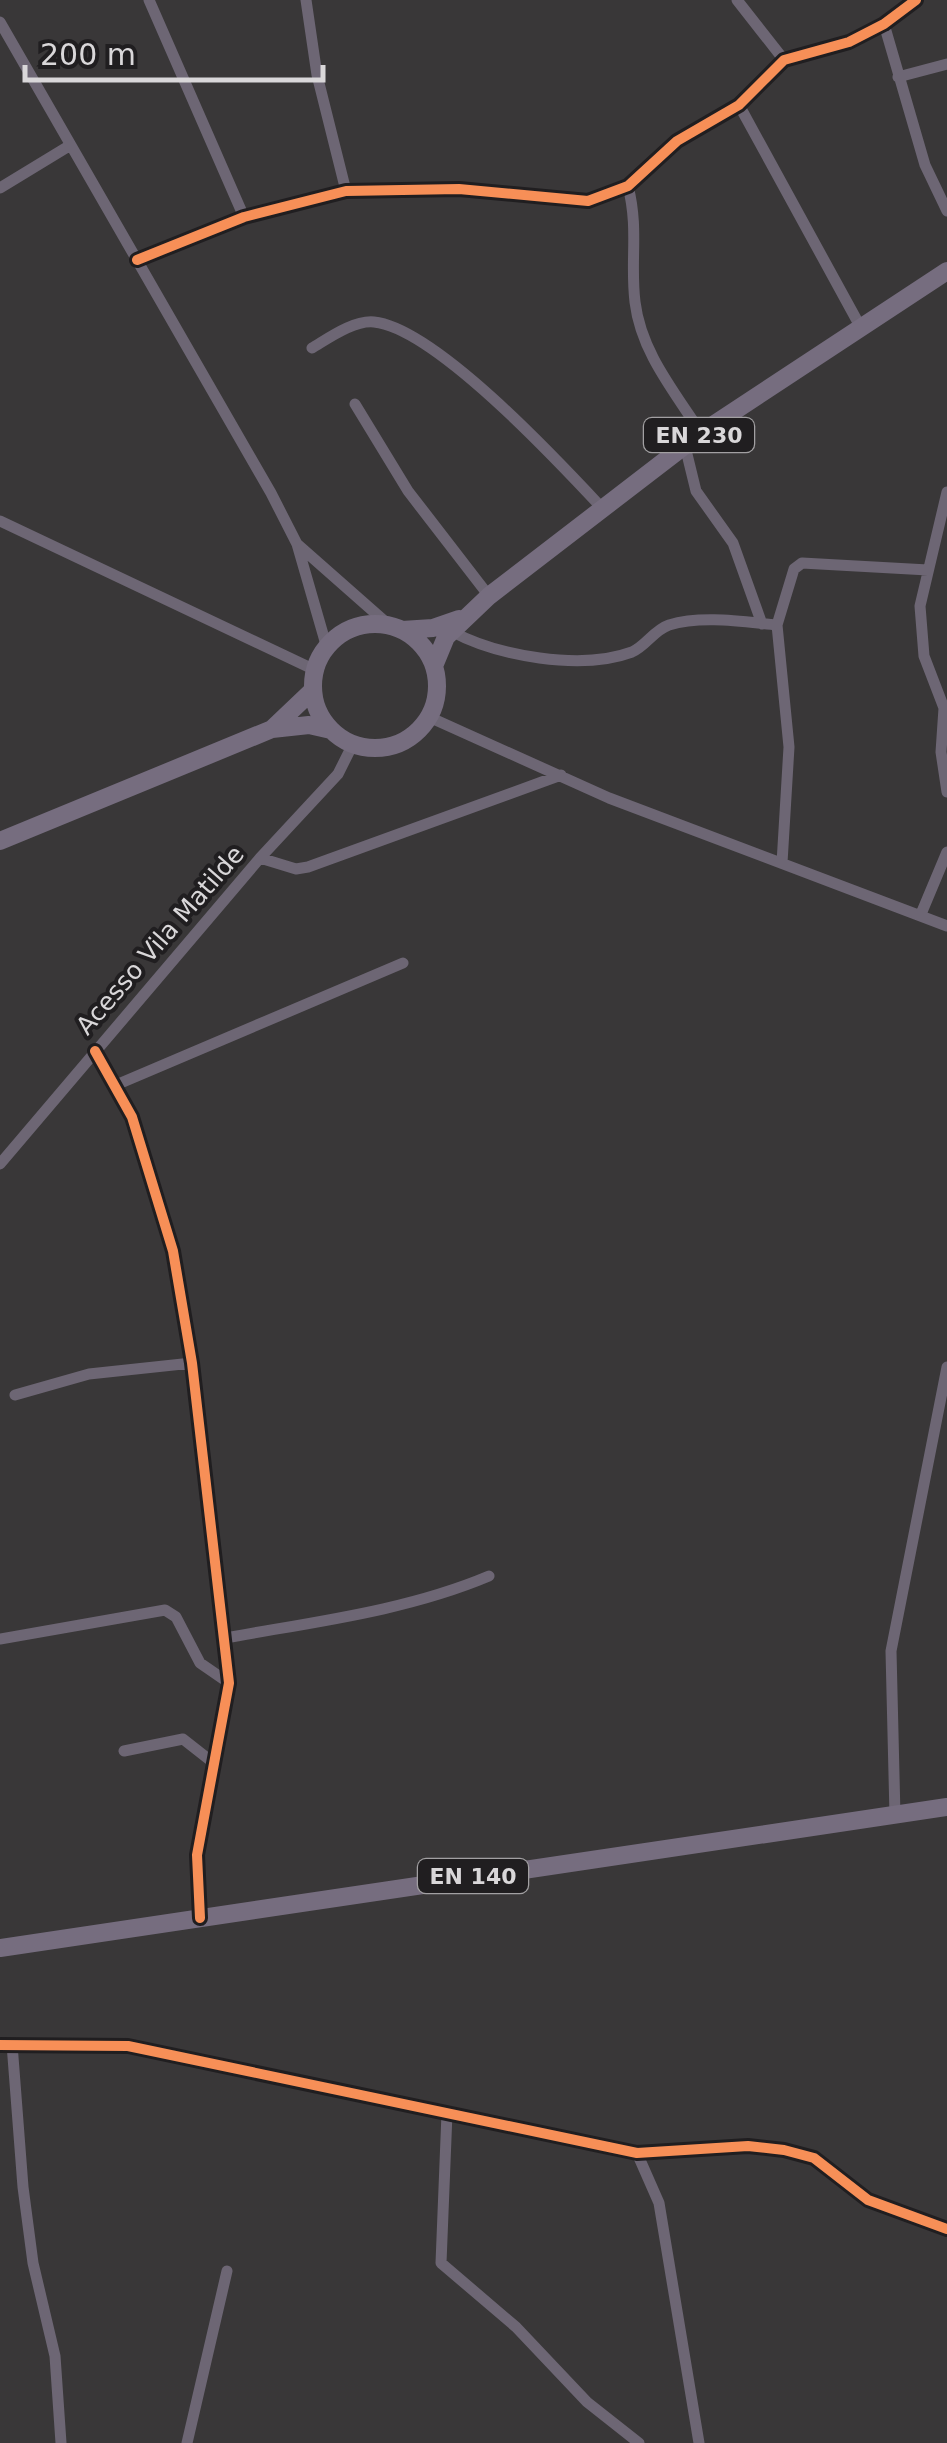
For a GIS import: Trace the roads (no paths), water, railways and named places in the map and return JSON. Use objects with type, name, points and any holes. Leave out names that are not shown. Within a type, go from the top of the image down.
[{"type":"main road","name":"EN 230","points":[[434,666],[450,631],[464,617],[701,433],[947,272]]},
{"type":"main road","name":"EN 230","points":[[395,628],[433,628],[464,617]]},
{"type":"main road","points":[[0,842],[272,729],[309,725],[330,730],[353,744],[372,748],[395,745],[415,734],[436,701],[434,666],[427,651],[395,628],[368,625],[346,632],[327,648],[315,670],[313,690],[318,710],[330,730]]},
{"type":"main road","points":[[272,729],[313,690]]},
{"type":"main road","name":"EN 140","points":[[0,1948],[947,1807]]},
{"type":"street","points":[[150,0],[244,217]]},
{"type":"street","points":[[306,0],[317,74],[346,192]]},
{"type":"street","points":[[738,0],[784,60]]},
{"type":"street","points":[[137,260],[244,217],[346,192],[459,189],[566,202],[588,201],[628,186],[677,141],[739,104],[784,60],[849,42],[884,24],[916,0]]},
{"type":"street","points":[[0,22],[297,544],[327,648]]},
{"type":"street","points":[[884,24],[925,166],[947,212]]},
{"type":"street","points":[[898,77],[947,64]]},
{"type":"street","points":[[739,104],[860,326]]},
{"type":"street","points":[[0,188],[69,146]]},
{"type":"street","points":[[628,186],[637,220],[634,299],[640,326],[650,355],[701,433]]},
{"type":"street","points":[[312,348],[362,323],[372,321],[398,330],[521,423],[604,509]]},
{"type":"street","points":[[355,404],[408,491],[489,596]]},
{"type":"street","points":[[685,446],[696,491],[733,543],[762,624]]},
{"type":"street","points":[[947,492],[920,606],[921,638],[944,708],[941,752],[947,792]]},
{"type":"street","points":[[0,521],[315,670]]},
{"type":"street","points":[[297,544],[395,628]]},
{"type":"street","points":[[782,862],[788,747],[777,625],[794,569],[802,563],[928,570]]},
{"type":"street","points":[[450,631],[506,650],[596,660],[638,650],[666,626],[690,621],[777,625]]},
{"type":"street","points":[[429,717],[608,798],[947,926]]},
{"type":"street","name":"Acesso Vila Matilde","points":[[0,1164],[260,858],[338,774],[353,744]]},
{"type":"street","points":[[260,858],[296,869],[308,867],[560,775]]},
{"type":"street","points":[[921,914],[947,852]]},
{"type":"street","points":[[932,889],[947,890]]},
{"type":"street","points":[[116,1085],[402,963]]},
{"type":"street","points":[[94,1051],[132,1118],[173,1251],[192,1364],[229,1683],[211,1760],[197,1855],[200,1918]]},
{"type":"street","points":[[15,1395],[89,1374],[192,1364]]},
{"type":"street","points":[[895,1816],[891,1652],[947,1367]]},
{"type":"street","points":[[224,1638],[385,1608],[448,1593],[489,1576]]},
{"type":"street","points":[[0,1639],[165,1610],[176,1617],[200,1663],[229,1683]]},
{"type":"street","points":[[124,1751],[183,1740],[211,1760]]},
{"type":"street","points":[[61,2443],[54,2356],[33,2263],[6,2044],[128,2046],[638,2153],[748,2146],[784,2150],[814,2158],[868,2200],[947,2229]]},
{"type":"street","points":[[446,2113],[442,2263],[516,2327],[587,2402],[639,2443]]},
{"type":"street","points":[[638,2153],[659,2203],[699,2443]]},
{"type":"street","points":[[187,2443],[227,2271]]}]
